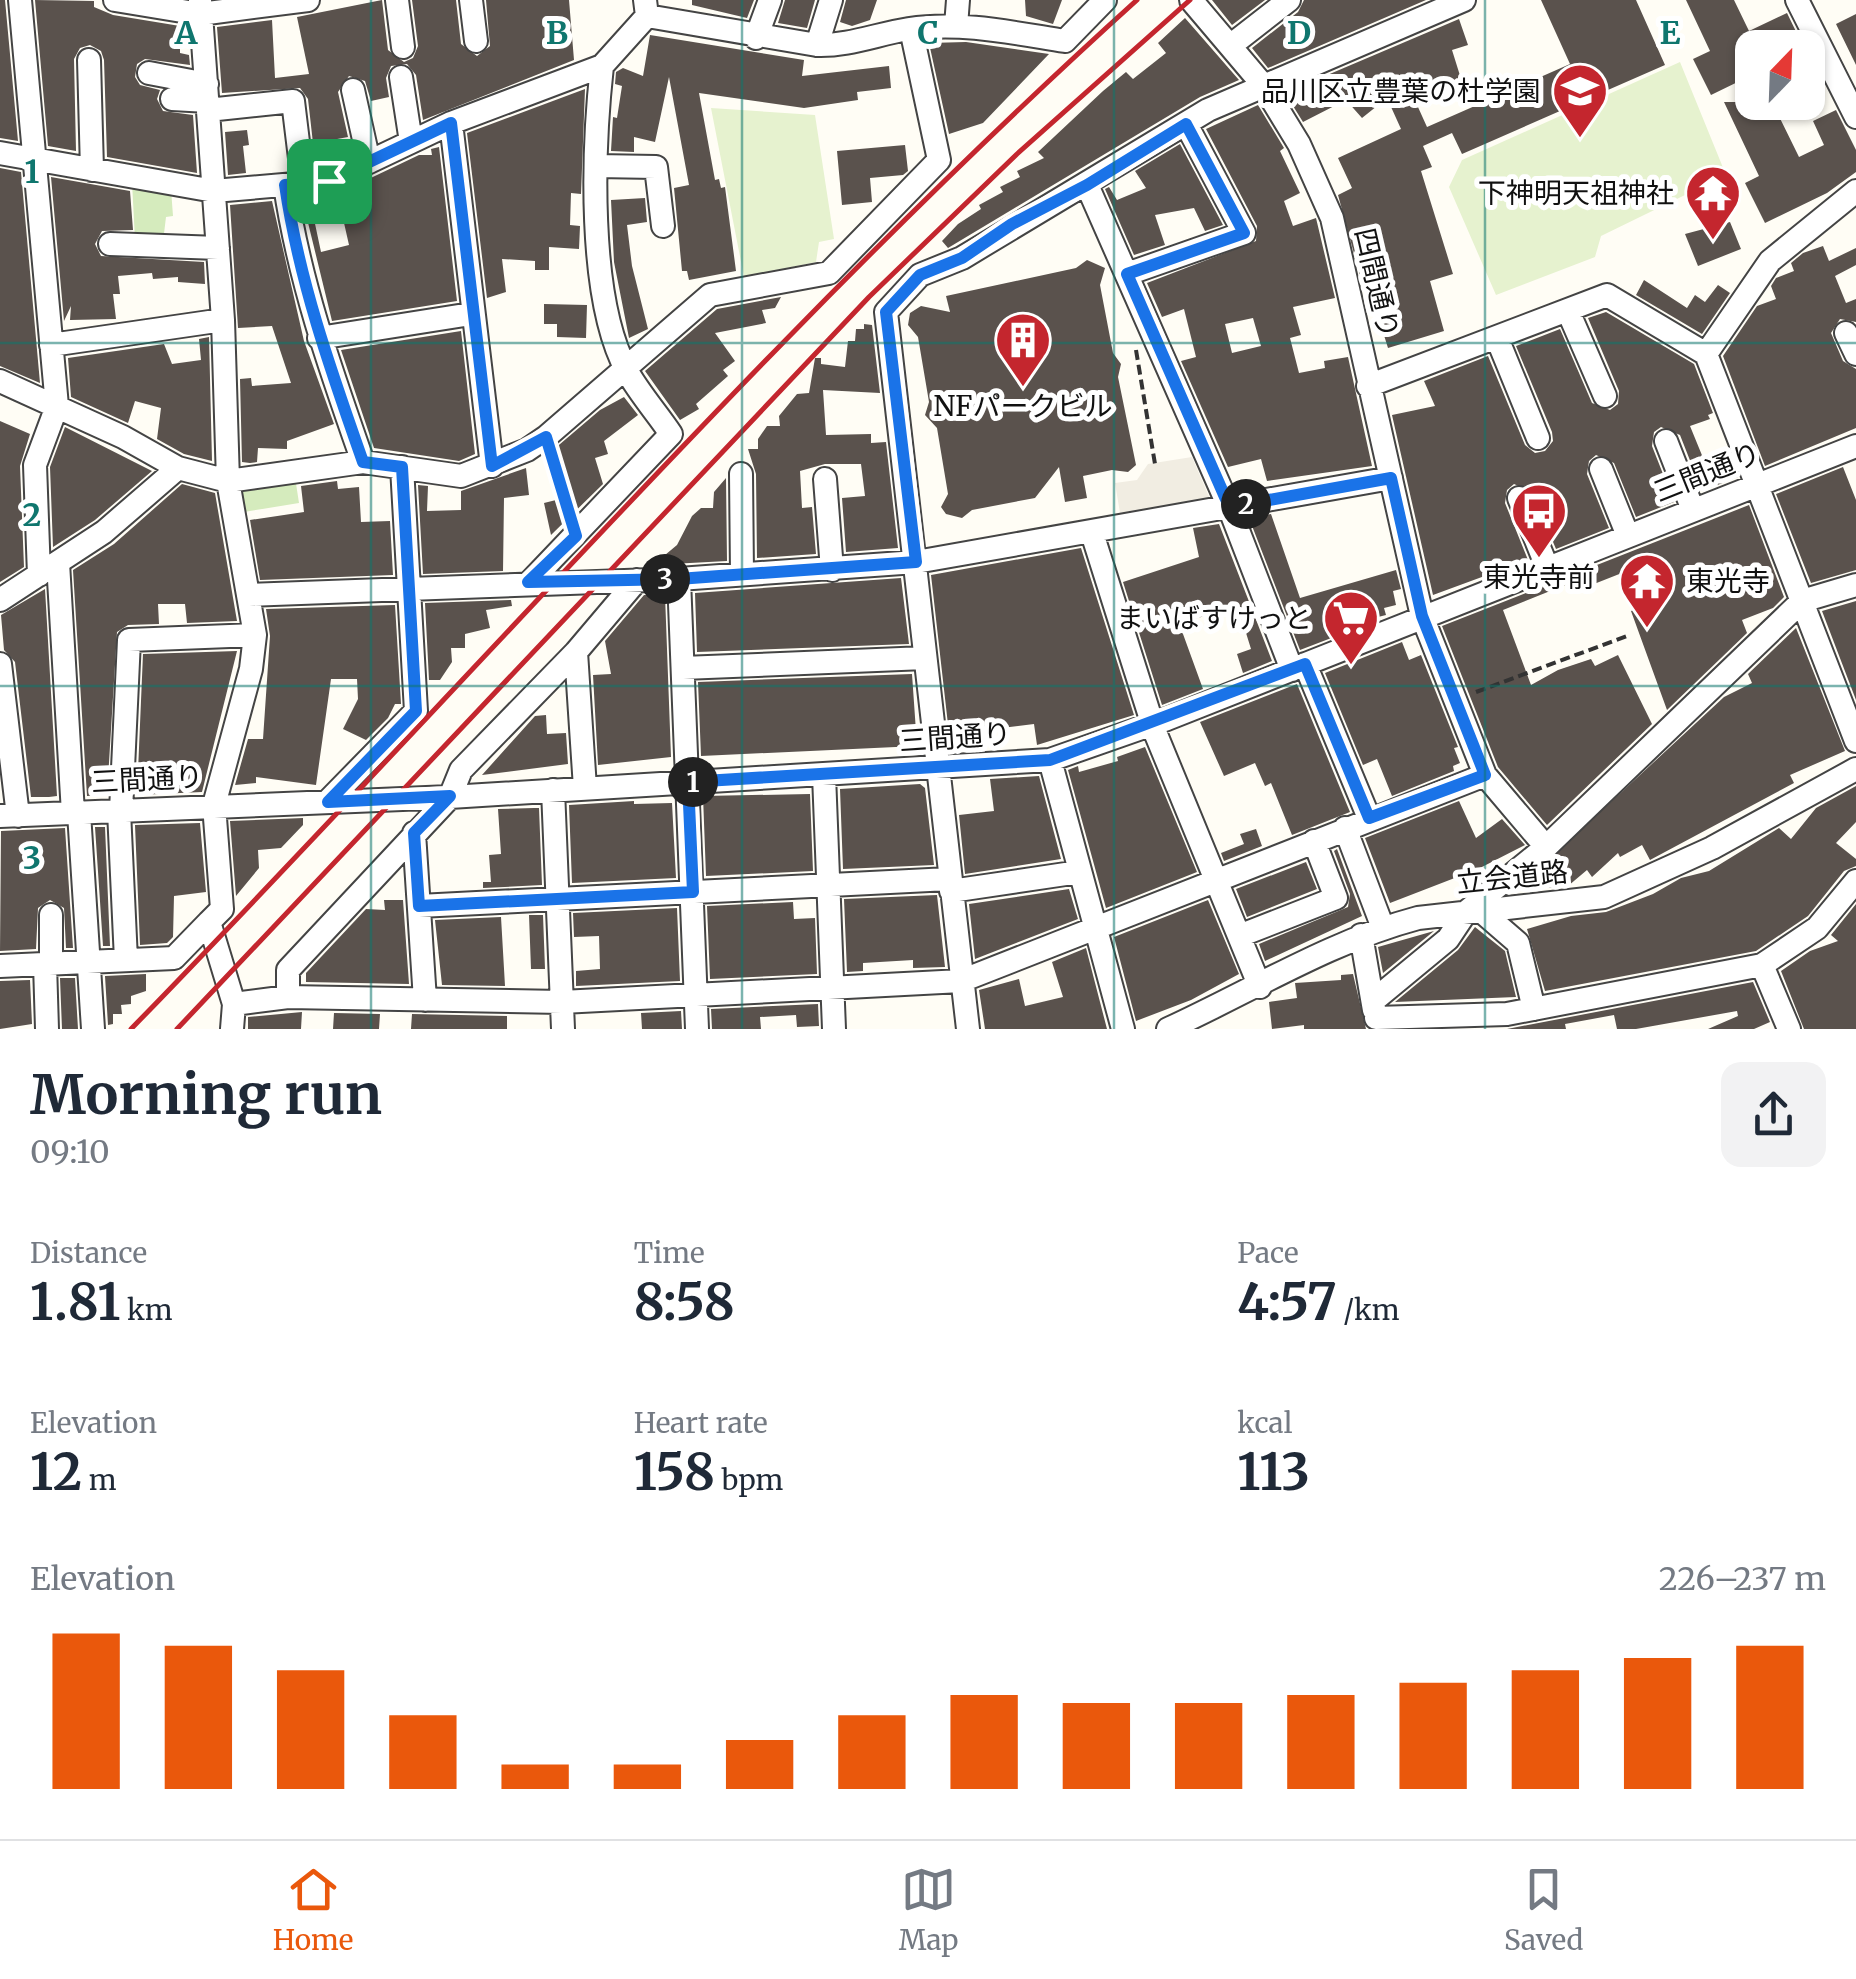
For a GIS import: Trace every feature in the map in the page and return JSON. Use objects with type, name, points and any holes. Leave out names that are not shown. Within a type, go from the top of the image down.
[{"type":"street","points":[[20,0],[57,406],[35,465],[76,813],[93,1029]]},
{"type":"street","points":[[115,0],[200,7],[308,0]]},
{"type":"street","points":[[397,0],[403,47]]},
{"type":"street","points":[[472,0],[476,41]]},
{"type":"street","points":[[756,38],[770,0]]},
{"type":"street","points":[[816,46],[831,0]]},
{"type":"street","points":[[956,26],[958,0]]},
{"type":"street","points":[[0,153],[214,191],[329,181],[451,123],[600,64],[620,46],[646,8],[756,38],[839,46],[911,28],[956,26],[1065,41],[1105,0]]},
{"type":"street","name":"四間通り","points":[[1191,0],[1263,85],[1299,144],[1332,218],[1422,616],[1452,701],[1485,775],[1546,847]]},
{"type":"street","points":[[1230,46],[1289,0]]},
{"type":"street","points":[[968,1029],[886,312],[920,275],[962,258],[1012,224],[1087,185],[1186,124],[1263,85],[1464,0]]},
{"type":"street","points":[[1796,0],[1856,117]]},
{"type":"street","points":[[0,966],[174,958],[222,910],[214,806],[252,669],[255,635],[228,482],[223,320],[200,7]]},
{"type":"street","points":[[0,381],[178,468],[228,482],[363,462],[446,477],[492,466],[546,437],[678,318],[710,295],[829,273],[939,160],[911,28]]},
{"type":"street","points":[[89,60],[92,170]]},
{"type":"street","points":[[528,582],[671,434],[625,368],[602,287],[597,166],[600,64]]},
{"type":"street","points":[[150,73],[208,98]]},
{"type":"street","points":[[401,76],[411,142]]},
{"type":"street","points":[[354,90],[369,162]]},
{"type":"street","points":[[172,100],[292,101],[293,240],[319,338],[363,462]]},
{"type":"street","points":[[451,123],[492,466]]},
{"type":"street","points":[[1127,274],[1244,233],[1186,124]]},
{"type":"street","points":[[597,166],[656,167],[663,226]]},
{"type":"street","points":[[1087,185],[1298,667],[1369,818]]},
{"type":"street","points":[[1706,354],[1770,261],[1856,190]]},
{"type":"street","points":[[110,244],[218,248]]},
{"type":"street","points":[[1368,386],[1608,295],[1706,354],[1856,741]]},
{"type":"street","points":[[1568,311],[1605,396]]},
{"type":"street","points":[[319,338],[471,314]]},
{"type":"street","points":[[51,345],[223,320]]},
{"type":"street","points":[[1496,338],[1538,438]]},
{"type":"street","points":[[1666,441],[1693,510]]},
{"type":"street","name":"三間通り","points":[[9,816],[824,776],[1050,760],[1152,724],[1856,446]]},
{"type":"street","points":[[328,802],[416,711],[402,467]]},
{"type":"street","points":[[0,600],[104,532],[178,468]]},
{"type":"street","points":[[1600,469],[1628,536]]},
{"type":"street","points":[[740,474],[742,574]]},
{"type":"street","points":[[249,596],[678,579],[916,562],[1391,478]]},
{"type":"street","points":[[825,479],[832,570]]},
{"type":"street","points":[[1519,498],[1547,568]]},
{"type":"street","points":[[1092,533],[1105,559],[1152,724],[1196,819],[1216,880],[1260,987]]},
{"type":"street","points":[[678,579],[696,1029]]},
{"type":"street","points":[[288,996],[288,970],[420,832],[450,796],[462,770],[576,652],[637,580]]},
{"type":"street","points":[[1375,1016],[1473,912],[1802,601],[1856,585]]},
{"type":"street","points":[[126,960],[120,811],[129,640],[255,635]]},
{"type":"street","points":[[576,652],[585,788]]},
{"type":"street","points":[[683,668],[925,658]]},
{"type":"street","points":[[0,664],[9,816]]},
{"type":"street","points":[[1050,760],[1123,1029]]},
{"type":"street","name":"立会道路","points":[[1168,1029],[1372,932],[1473,912],[1604,897],[1712,848],[1856,769]]},
{"type":"street","points":[[234,1004],[288,996],[562,1002],[961,981],[1485,775]]},
{"type":"street","points":[[824,776],[834,1029]]},
{"type":"street","points":[[552,790],[563,1029]]},
{"type":"street","points":[[1344,828],[1372,932],[1375,1016]]},
{"type":"street","points":[[420,832],[419,906],[425,1000]]},
{"type":"street","points":[[1239,936],[1336,898],[1314,841]]},
{"type":"street","points":[[419,906],[828,886],[950,885],[1079,872]]},
{"type":"street","points":[[1375,1016],[1534,1009],[1762,965],[1817,928],[1856,881]]},
{"type":"street","points":[[1473,912],[1518,943],[1534,1009]]},
{"type":"street","points":[[47,1029],[51,916]]},
{"type":"street","points":[[209,922],[234,1004],[232,1029]]},
{"type":"street","points":[[1762,965],[1789,1029]]},
{"type":"path","points":[[546,437],[576,536]]},
{"type":"path","points":[[1452,701],[1628,636]]},
{"type":"green space","points":[[1680,62],[1726,175],[1601,236],[1595,257],[1496,295],[1449,187],[1462,160]]},
{"type":"green space","points":[[711,108],[815,115],[834,239],[819,242],[816,262],[744,277]]},
{"type":"green space","points":[[132,182],[171,189],[173,216],[166,217],[163,242],[135,240]]},
{"type":"green space","points":[[295,477],[299,503],[244,512],[239,486]]},
{"type":"shaded area","points":[[1192,457],[1210,499],[1149,508],[1139,515],[1137,511],[1120,513],[1115,483],[1137,480],[1148,464]]},
{"type":"building","points":[[0,0],[5,0],[18,141],[0,138]]},
{"type":"building","points":[[35,0],[94,1],[94,7],[113,15],[180,26],[180,53],[189,55],[190,65],[145,59],[137,64],[135,77],[140,85],[160,90],[157,99],[163,111],[193,115],[197,173],[107,157],[104,60],[101,51],[90,45],[80,48],[74,59],[76,151],[48,146]]},
{"type":"building","points":[[382,0],[388,50],[404,62],[413,58],[418,46],[412,0],[456,0],[461,44],[477,56],[490,46],[486,0],[569,0],[574,60],[423,120],[416,75],[407,64],[391,66],[386,78],[389,97],[371,101],[365,81],[349,76],[338,92],[348,137],[321,142],[323,150],[314,152],[308,99],[300,88],[222,93],[217,27],[272,20],[275,78],[309,74],[297,17]]},
{"type":"building","points":[[692,0],[754,0],[747,18],[692,5]]},
{"type":"building","points":[[785,0],[815,0],[807,28],[778,23]]},
{"type":"building","points":[[846,0],[877,0],[870,20],[852,26],[840,22]]},
{"type":"building","points":[[1025,0],[1062,0],[1053,24],[1026,16]]},
{"type":"building","points":[[1212,0],[1265,0],[1232,25]]},
{"type":"building","points":[[1304,0],[1426,0],[1268,68],[1252,48],[1298,12]]},
{"type":"building","points":[[1541,0],[1636,0],[1665,65],[1462,154],[1452,133],[1423,146],[1432,167],[1421,171],[1453,274],[1430,281],[1444,331],[1388,348],[1366,278],[1361,279],[1338,195],[1352,188],[1338,158],[1401,129],[1387,98],[1362,118],[1346,100],[1303,122],[1285,93],[1459,19],[1468,45],[1452,50],[1462,82],[1413,96],[1427,127],[1570,64]]},
{"type":"building","points":[[1686,0],[1734,0],[1749,30],[1735,30],[1735,83],[1711,95],[1693,59],[1710,51]]},
{"type":"building","points":[[1787,13],[1795,30],[1751,30]]},
{"type":"building","points":[[1856,14],[1856,65],[1836,24]]},
{"type":"building","points":[[1185,18],[1239,80],[1200,97],[948,248],[942,241],[958,224],[981,209],[979,205],[1003,192],[1000,187],[1020,177],[1017,171],[1044,158],[1038,152],[1103,91],[1126,72],[1133,79],[1166,53],[1158,43]]},
{"type":"building","points":[[650,35],[804,60],[802,76],[889,66],[891,88],[857,92],[858,100],[804,108],[699,93],[715,180],[719,179],[721,188],[725,187],[736,271],[689,280],[687,271],[682,271],[674,188],[689,185],[669,77],[655,142],[634,137],[634,152],[611,151],[613,117],[617,118],[622,86],[615,84],[616,72],[623,68],[643,76]]},
{"type":"building","points":[[966,42],[1049,54],[983,123],[949,134],[929,43]]},
{"type":"building","points":[[585,89],[581,194],[571,193],[570,225],[580,226],[579,249],[549,247],[549,270],[535,270],[535,261],[502,259],[506,292],[487,298],[467,133]]},
{"type":"building","points":[[1724,102],[1735,102],[1735,120],[1781,120],[1799,157],[1824,145],[1813,121],[1825,120],[1825,115],[1836,110],[1856,150],[1856,172],[1827,193],[1765,223],[1745,183],[1759,176]]},
{"type":"building","points":[[1258,105],[1284,148],[1280,151],[1300,193],[1284,201],[1293,226],[1316,218],[1335,298],[1293,307],[1301,335],[1290,338],[1299,373],[1325,368],[1324,361],[1348,357],[1372,466],[1267,481],[1261,459],[1228,467],[1181,361],[1196,357],[1184,309],[1162,317],[1147,283],[1256,241],[1257,226],[1206,129]],"holes":[[[1253,318],[1261,346],[1232,353],[1225,324]]]},
{"type":"building","points":[[247,130],[249,145],[243,146],[246,173],[228,175],[225,132]]},
{"type":"building","points":[[1180,144],[1223,225],[1205,231],[1194,208],[1155,215],[1165,245],[1134,255],[1105,189],[1109,187],[1117,200],[1146,188],[1135,171]]},
{"type":"building","points":[[905,145],[908,171],[903,175],[870,178],[872,202],[842,205],[837,151]]},
{"type":"building","points":[[439,147],[457,301],[332,321],[302,198],[335,195],[419,155],[432,155],[431,149]],"holes":[[[342,214],[349,245],[321,252],[314,219]]]},
{"type":"building","points":[[0,168],[21,172],[40,383],[0,366]]},
{"type":"building","points":[[51,177],[130,191],[133,230],[102,231],[95,244],[101,256],[204,262],[205,284],[178,282],[178,277],[153,279],[152,273],[118,276],[120,294],[113,294],[116,319],[70,320],[71,306],[64,321]]},
{"type":"building","points":[[645,198],[647,222],[627,225],[632,266],[648,329],[629,338],[614,262],[611,200]]},
{"type":"building","points":[[272,201],[304,341],[334,424],[287,441],[287,449],[258,448],[257,462],[250,463],[242,462],[240,379],[251,378],[252,386],[291,383],[272,326],[238,328],[230,205]]},
{"type":"building","name":"下神明天祖神社","points":[[1730,222],[1741,249],[1698,266],[1685,234]]},
{"type":"building","points":[[1823,246],[1829,261],[1856,248],[1856,265],[1835,276],[1846,303],[1856,299],[1856,322],[1840,319],[1831,333],[1843,361],[1856,369],[1856,428],[1765,466],[1723,356],[1757,306],[1776,299],[1771,286],[1776,278],[1794,271],[1791,263],[1803,253]]},
{"type":"building","name":"NFパークビル","points":[[1087,260],[1105,268],[1100,285],[1113,353],[1121,364],[1118,377],[1136,465],[1128,472],[1112,470],[1083,476],[1087,498],[1065,502],[1059,467],[1035,498],[972,510],[962,518],[946,514],[941,507],[948,494],[937,428],[925,415],[929,402],[918,337],[908,325],[910,313],[921,306],[950,312],[946,296],[1076,268]]},
{"type":"building","points":[[1644,280],[1687,308],[1695,295],[1705,302],[1718,285],[1730,293],[1702,334],[1636,295]]},
{"type":"building","points":[[781,297],[775,308],[762,310],[766,323],[715,333],[735,361],[723,370],[728,376],[696,404],[699,409],[680,420],[645,371],[717,309]]},
{"type":"building","points":[[544,304],[587,305],[586,338],[557,337],[557,324],[544,324]]},
{"type":"building","points":[[1606,312],[1694,364],[1713,413],[1708,415],[1710,419],[1690,426],[1708,470],[1732,461],[1738,477],[1702,491],[1680,435],[1661,427],[1654,432],[1652,446],[1674,502],[1636,517],[1614,463],[1596,455],[1589,461],[1587,474],[1609,528],[1556,549],[1532,492],[1514,484],[1507,490],[1505,503],[1528,560],[1433,595],[1392,415],[1435,406],[1424,381],[1488,356],[1525,445],[1535,453],[1545,451],[1553,441],[1552,432],[1516,346],[1560,329],[1592,403],[1610,410],[1618,404],[1619,391],[1588,318]]},
{"type":"building","points":[[864,324],[872,325],[880,393],[823,390],[826,435],[871,434],[871,443],[886,442],[898,548],[846,552],[842,498],[865,496],[861,464],[825,464],[800,471],[802,508],[812,507],[816,554],[757,558],[756,474],[748,449],[758,449],[758,439],[767,426],[780,426],[779,416],[797,394],[809,393],[815,358],[821,358],[821,364],[845,367],[848,341],[855,341],[856,329],[864,329]]},
{"type":"building","points":[[461,331],[475,454],[459,461],[374,448],[341,350]]},
{"type":"building","points":[[209,337],[212,461],[184,454],[157,439],[161,408],[135,401],[128,423],[71,397],[68,358],[164,344],[172,364],[201,360],[199,339]]},
{"type":"building","points":[[624,397],[638,415],[604,441],[608,454],[595,458],[603,484],[551,535],[544,503],[568,497],[553,450],[600,410]]},
{"type":"building","points":[[0,421],[30,434],[20,466],[24,567],[0,582]]},
{"type":"building","points":[[65,427],[152,471],[95,520],[53,547],[50,467]]},
{"type":"building","points":[[1843,467],[1856,500],[1856,570],[1811,583],[1776,494]]},
{"type":"building","points":[[526,468],[529,495],[504,498],[503,571],[423,574],[418,485],[428,486],[427,511],[461,510],[461,491]]},
{"type":"building","points":[[726,478],[727,561],[653,565],[677,545],[692,516],[701,508],[713,508],[714,492]]},
{"type":"building","points":[[337,481],[338,489],[359,487],[361,522],[390,521],[393,575],[260,580],[250,520],[304,512],[301,486]]},
{"type":"building","points":[[182,484],[215,493],[237,621],[187,623],[185,604],[158,604],[159,624],[128,625],[117,632],[107,795],[87,796],[73,570],[114,544]]},
{"type":"building","points":[[1749,505],[1784,597],[1773,608],[1742,620],[1747,633],[1667,710],[1631,611],[1645,606],[1632,569],[1594,584],[1590,575],[1503,610],[1531,685],[1558,670],[1591,659],[1595,666],[1618,655],[1652,724],[1547,825],[1498,767],[1442,626]]},
{"type":"building","points":[[1271,514],[1300,598],[1396,570],[1401,589],[1393,591],[1396,605],[1384,608],[1386,615],[1358,622],[1360,627],[1300,650],[1249,518]]},
{"type":"building","points":[[1219,524],[1272,661],[1243,673],[1237,654],[1251,649],[1238,607],[1179,623],[1203,689],[1162,705],[1123,582],[1199,557],[1193,528]]},
{"type":"building","points":[[1081,548],[1134,715],[1037,745],[1034,724],[985,730],[987,749],[951,751],[931,575]]},
{"type":"building","points":[[901,578],[909,644],[697,652],[695,593]]},
{"type":"building","points":[[45,589],[57,796],[31,797],[15,662],[4,650],[1,615]]},
{"type":"building","points":[[644,595],[665,595],[671,757],[598,765],[593,675],[611,674],[605,641]]},
{"type":"building","points":[[511,600],[512,606],[486,610],[490,628],[465,634],[465,648],[451,648],[452,662],[440,680],[429,680],[425,603]]},
{"type":"building","points":[[1856,601],[1856,700],[1822,611]]},
{"type":"building","points":[[395,605],[401,704],[395,704],[388,718],[366,740],[343,729],[358,699],[357,679],[331,679],[316,785],[256,777],[256,783],[235,785],[248,739],[263,739],[270,636],[266,609]]},
{"type":"building","points":[[1796,628],[1845,751],[1790,775],[1794,783],[1650,860],[1642,845],[1620,857],[1618,853],[1592,877],[1587,870],[1568,886],[1516,890],[1724,697],[1752,683],[1748,674]]},
{"type":"building","points":[[1402,642],[1409,660],[1421,655],[1458,747],[1454,748],[1460,763],[1453,766],[1454,771],[1392,796],[1377,759],[1363,765],[1325,673]]},
{"type":"building","points":[[237,651],[202,792],[137,795],[143,654]]},
{"type":"building","points":[[912,674],[917,746],[701,756],[698,682]]},
{"type":"building","points":[[1297,684],[1350,812],[1292,835],[1271,783],[1265,786],[1255,763],[1224,776],[1200,722]]},
{"type":"building","points":[[546,715],[547,734],[566,733],[568,764],[482,775],[535,716]]},
{"type":"building","points":[[1145,747],[1197,872],[1106,908],[1068,770],[1078,766],[1079,772],[1118,761],[1117,757]]},
{"type":"building","points":[[1039,776],[1061,859],[965,874],[959,815],[994,811],[990,779]]},
{"type":"building","points":[[920,784],[925,788],[934,865],[843,869],[840,789]]},
{"type":"building","points":[[1856,786],[1856,822],[1836,843],[1856,859],[1856,866],[1844,871],[1808,916],[1756,951],[1545,991],[1527,929],[1571,916],[1606,912],[1653,894],[1681,878],[1709,871],[1779,828],[1791,839],[1816,808]]},
{"type":"building","points":[[810,794],[813,871],[706,876],[703,796]]},
{"type":"building","points":[[1459,801],[1476,838],[1502,819],[1525,845],[1478,869],[1390,903],[1365,838]]},
{"type":"building","points":[[672,803],[676,878],[572,883],[569,805]]},
{"type":"building","points":[[539,808],[542,885],[483,888],[483,882],[491,882],[489,855],[501,854],[498,809]]},
{"type":"building","points":[[303,818],[303,825],[281,848],[258,850],[259,868],[236,896],[230,821]]},
{"type":"building","points":[[200,823],[206,892],[174,896],[173,937],[167,943],[140,945],[135,825]]},
{"type":"building","points":[[95,827],[105,827],[110,946],[103,946]]},
{"type":"building","points":[[65,828],[73,948],[66,948],[64,908],[50,900],[38,908],[36,949],[0,951],[1,831]]},
{"type":"building","points":[[1256,829],[1262,846],[1224,861],[1221,853],[1244,844],[1240,834]]},
{"type":"building","points":[[1337,849],[1362,916],[1265,961],[1259,944],[1348,907],[1350,894],[1334,851]]},
{"type":"building","points":[[1306,862],[1317,889],[1247,917],[1236,889]]},
{"type":"building","points":[[1069,889],[1078,919],[975,959],[969,904]]},
{"type":"building","points":[[937,895],[945,967],[913,968],[913,960],[863,963],[863,971],[847,972],[844,899]]},
{"type":"building","points":[[384,900],[403,900],[409,984],[306,982],[306,973],[366,909],[385,910]]},
{"type":"building","points":[[1208,900],[1239,974],[1191,1000],[1136,1021],[1114,937]]},
{"type":"building","points":[[793,902],[794,919],[815,918],[817,974],[710,979],[707,906]]},
{"type":"building","points":[[1856,904],[1856,1029],[1804,1029],[1781,971],[1810,951],[1838,941],[1831,935]]},
{"type":"building","points":[[677,908],[680,981],[576,986],[576,971],[600,969],[599,936],[574,937],[573,913]]},
{"type":"building","points":[[529,915],[543,915],[545,969],[531,969]]},
{"type":"building","points":[[501,917],[505,986],[442,985],[435,920]]},
{"type":"building","points":[[1475,927],[1505,951],[1516,997],[1395,1002],[1458,950]]},
{"type":"building","points":[[1434,931],[1383,973],[1378,947]]},
{"type":"building","points":[[1086,948],[1107,1029],[985,1029],[979,990],[1019,979],[1025,1006],[1063,997],[1052,962]]},
{"type":"building","points":[[146,974],[146,991],[131,996],[131,1004],[121,1005],[122,1014],[113,1014],[113,1024],[108,1025],[105,976]]},
{"type":"building","points":[[1353,974],[1366,1029],[1304,1029],[1304,1025],[1272,1029],[1269,1002],[1297,998],[1295,983],[1341,980],[1341,975]]},
{"type":"building","points":[[60,978],[75,978],[78,1029],[62,1029]]},
{"type":"building","points":[[30,980],[32,1024],[0,1029],[0,981]]},
{"type":"building","points":[[1753,982],[1770,1022],[1754,1029],[1708,1029],[1738,1016],[1737,1011],[1636,1029],[1617,1029],[1614,1015],[1565,1024],[1566,1029],[1507,1029]]},
{"type":"building","points":[[818,1004],[819,1026],[797,1027],[796,1015],[760,1017],[761,1029],[712,1029],[711,1009]]},
{"type":"building","points":[[681,1011],[682,1029],[642,1029],[641,1013]]},
{"type":"building","points":[[302,1012],[301,1029],[248,1029],[248,1017]]},
{"type":"building","points":[[334,1013],[380,1014],[379,1029],[333,1029]]},
{"type":"building","points":[[412,1014],[507,1016],[507,1029],[411,1029]]},
{"type":"railway","points":[[131,1029],[750,376],[876,248],[1137,0]]},
{"type":"railway","points":[[177,1029],[869,297],[1017,154],[1190,0]]},
{"type":"place","name":"品川区立豊葉の杜学園","points":[[1580,140]]},
{"type":"place","name":"下神明天祖神社","points":[[1713,242]]},
{"type":"place","name":"NFパークビル","points":[[1023,389]]},
{"type":"place","name":"東光寺前","points":[[1539,560]]},
{"type":"place","name":"東光寺","points":[[1647,630]]},
{"type":"place","name":"まいばすけっと","points":[[1351,667]]},
{"type":"route","points":[[451,123],[492,466],[546,437],[576,536],[528,582],[832,570],[916,562],[886,312],[920,275],[962,258],[1012,224],[1087,185],[1186,124],[1244,233],[1127,274],[1225,497],[1230,507],[1391,478],[1422,616],[1452,701],[1485,775],[1369,818],[1305,664],[1168,719],[1050,760],[688,782],[693,892],[419,906],[414,833],[450,796],[328,802],[416,711],[402,467],[363,462],[319,338],[293,240],[285,185],[329,181],[451,123]]}]
